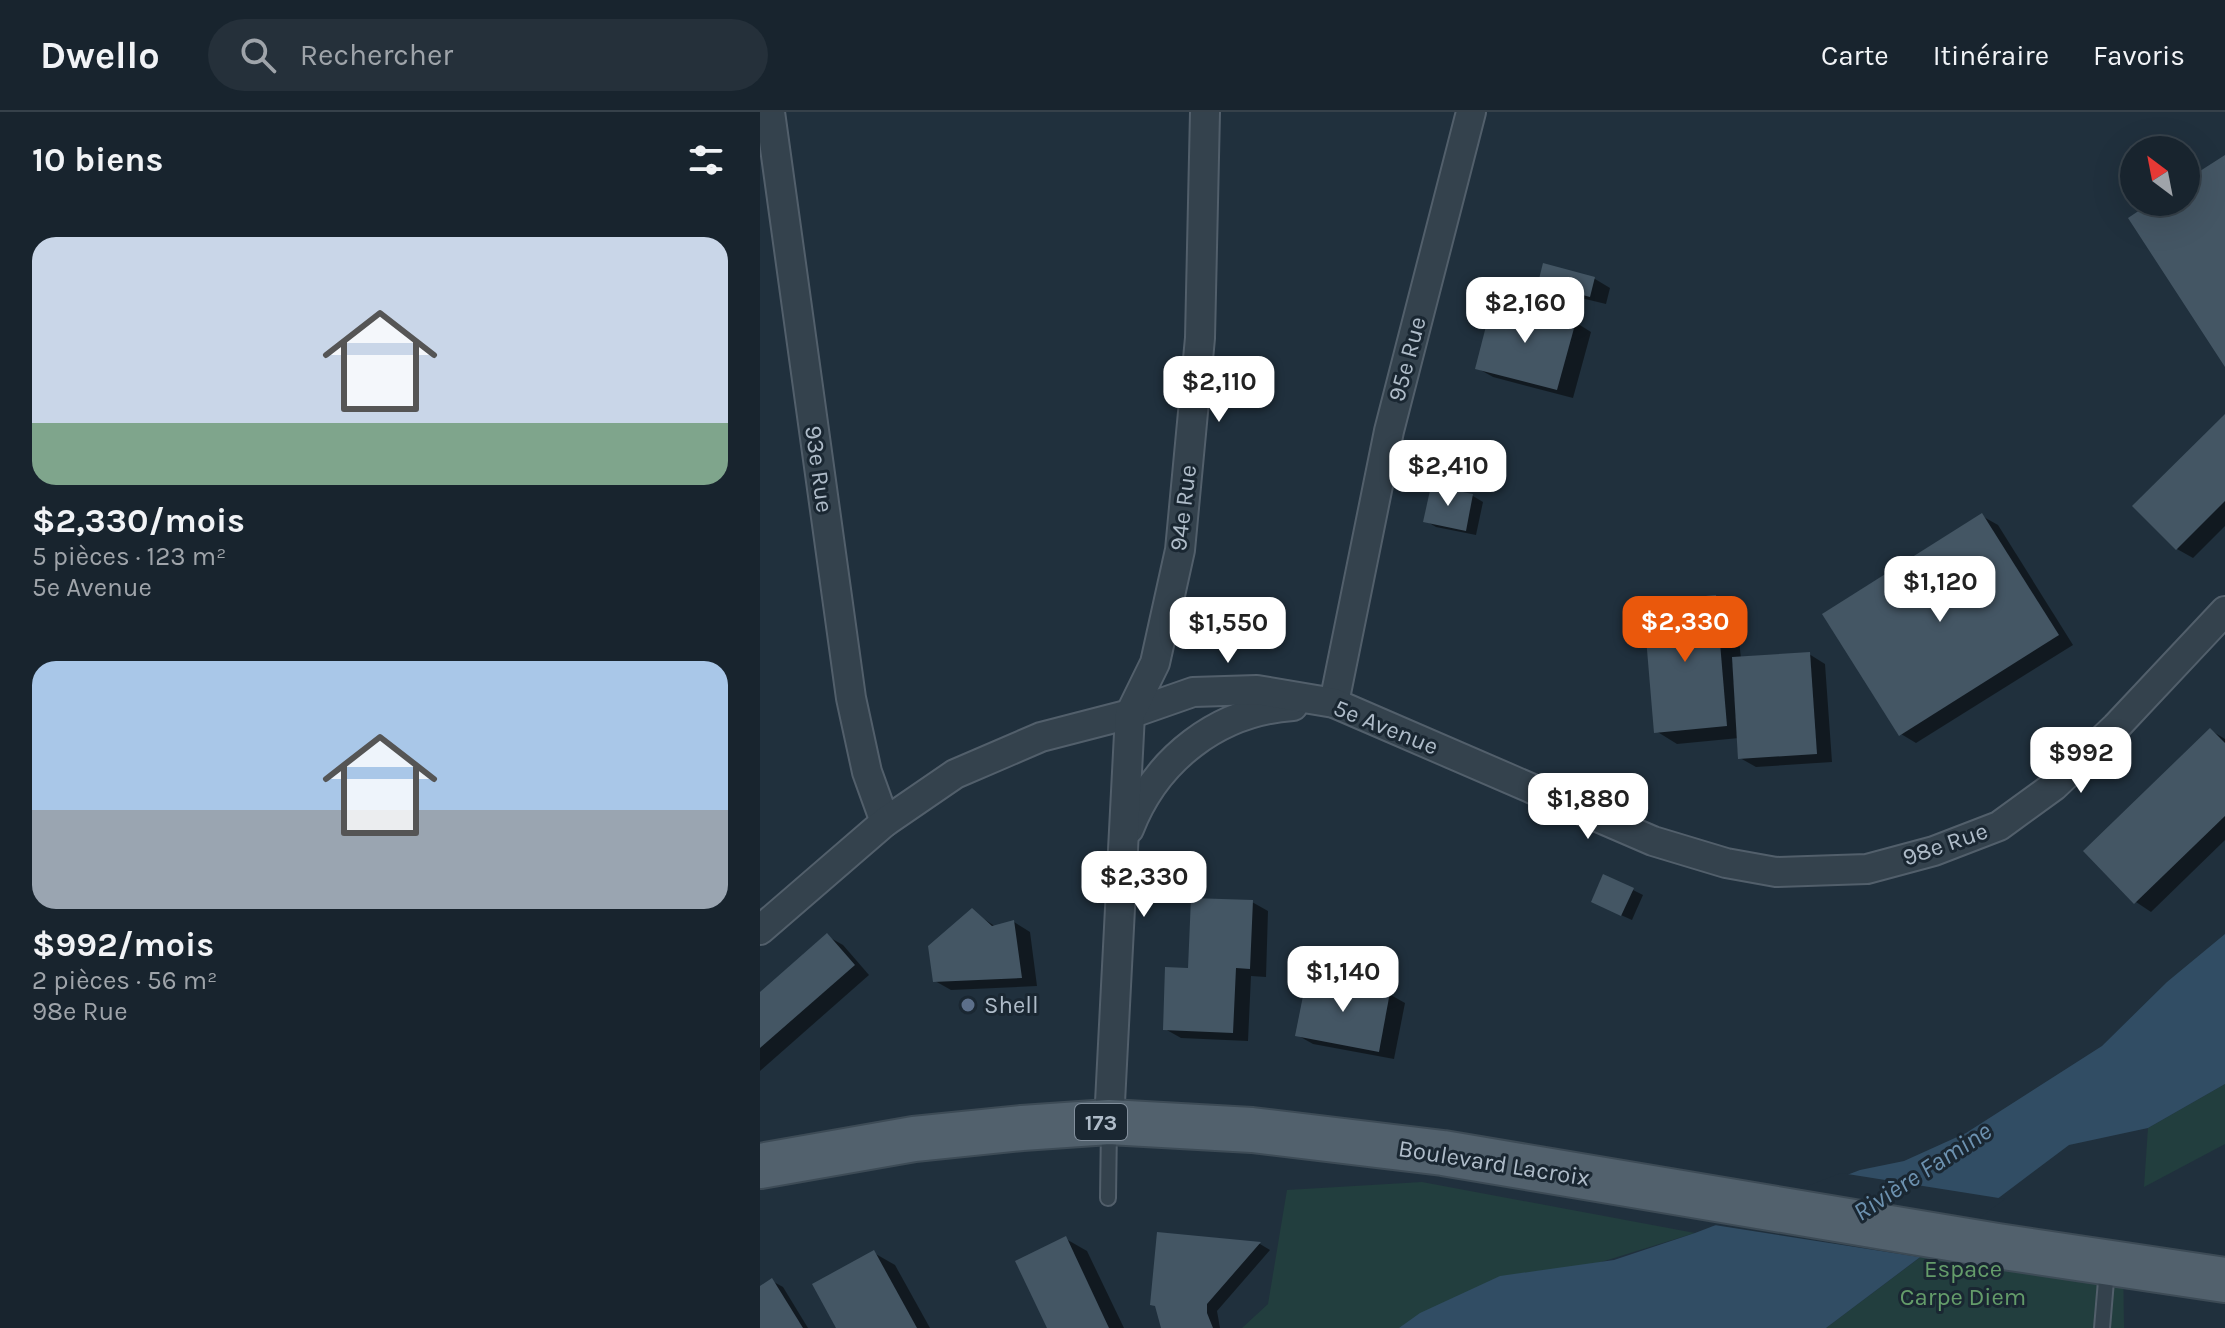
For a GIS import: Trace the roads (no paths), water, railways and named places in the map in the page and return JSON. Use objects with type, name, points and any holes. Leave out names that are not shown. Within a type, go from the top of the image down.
[{"type":"main road","name":"Boulevard Lacroix","points":[[760,1166],[914,1139],[1109,1122],[1252,1130],[1443,1153],[1997,1246],[2225,1280]]},
{"type":"street","name":"93e Rue","points":[[770,112],[851,698],[867,772],[885,822]]},
{"type":"street","name":"94e Rue","points":[[1109,1122],[1130,714],[1155,663],[1180,550],[1200,338],[1205,112]]},
{"type":"street","name":"95e Rue","points":[[1334,703],[1389,431],[1471,112]]},
{"type":"street","name":"98e Rue","points":[[1867,869],[1934,851],[1999,826],[2054,786],[2116,727],[2225,611]]},
{"type":"street","name":"5e Avenue","points":[[760,930],[885,822],[955,774],[1041,737],[1130,714],[1193,692],[1257,690],[1334,703],[1653,841],[1726,863],[1776,872],[1867,869]]},
{"type":"street","name":"94e Rue","points":[[1122,848],[1136,809],[1154,781],[1171,760],[1198,739],[1229,720],[1268,707],[1334,703]]},
{"type":"lane","points":[[1108,1198],[1109,1122]]},
{"type":"lane","points":[[2102,1328],[2107,1262]]},
{"type":"water","name":"Rivière Famine","points":[[2225,934],[2225,1084],[2148,1128],[2069,1145],[1826,1328],[1399,1328],[1420,1313],[1500,1276],[1614,1260],[1695,1233],[1860,1170],[1904,1161],[1966,1133],[2102,1046],[2167,982]]},
{"type":"place","name":"Shell","points":[[968,1005]]},
{"type":"park label","name":"Espace Carpe Diem","points":[[1963,1283]]}]
